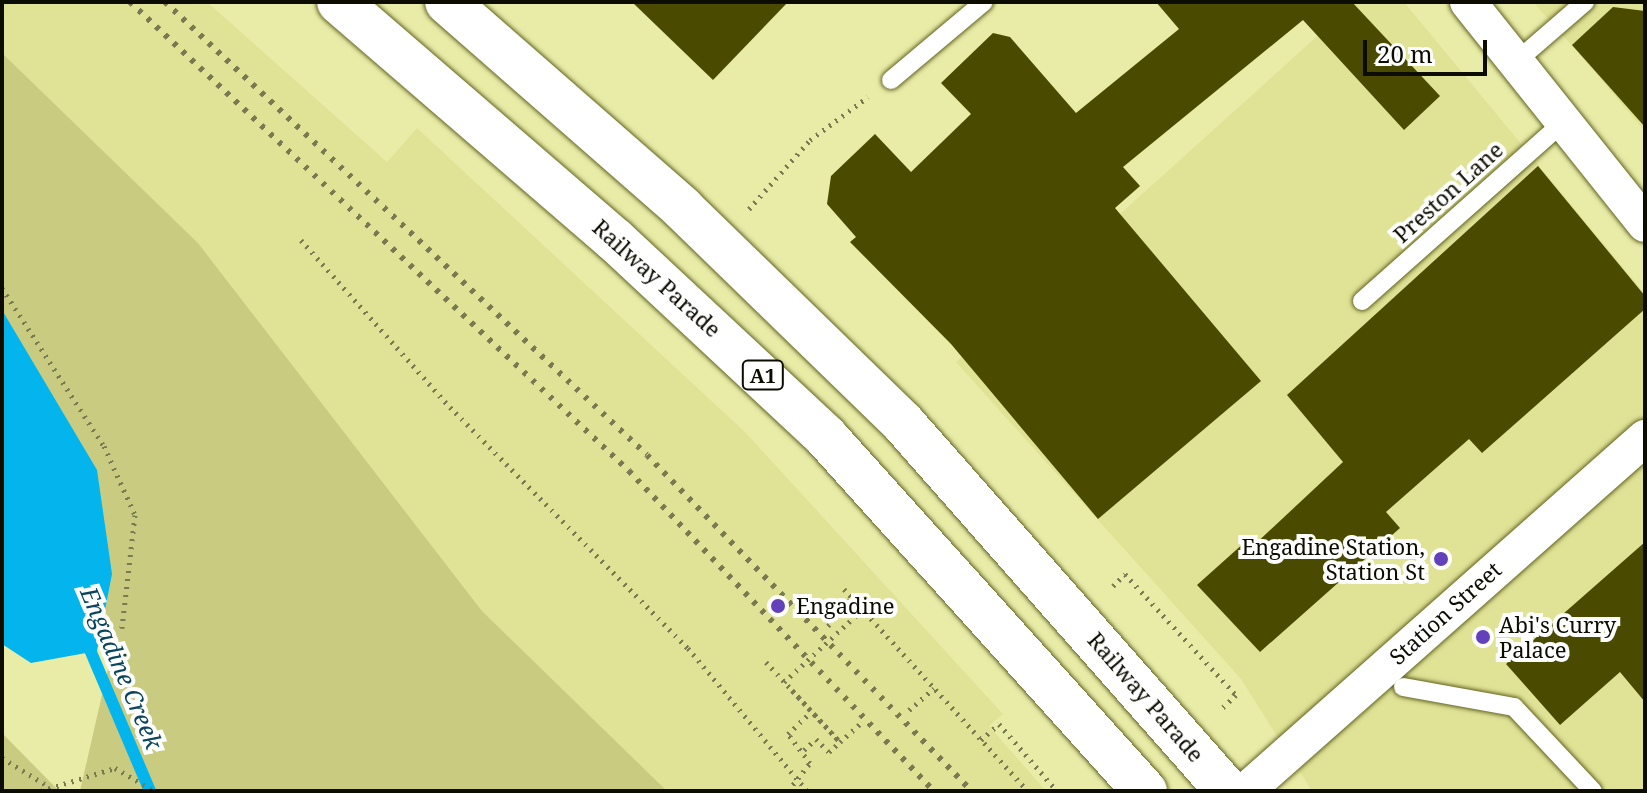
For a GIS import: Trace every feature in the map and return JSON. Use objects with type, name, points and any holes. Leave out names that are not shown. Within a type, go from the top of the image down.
[{"type":"highway","name":"Railway Parade","points":[[339,2],[615,240],[826,437],[1145,791]]},
{"type":"highway","name":"Railway Parade","points":[[447,2],[682,208],[903,423],[1227,791]]},
{"type":"street","points":[[1468,2],[1567,119],[1645,224]]},
{"type":"street","name":"Station Street","points":[[1246,791],[1645,438]]},
{"type":"lane","points":[[891,80],[984,2]]},
{"type":"lane","points":[[1518,60],[1585,2]]},
{"type":"lane","name":"Preston Lane","points":[[1362,301],[1567,119]]},
{"type":"lane","points":[[1403,687],[1502,700],[1528,718],[1587,788]]},
{"type":"path","points":[[749,209],[810,140],[891,80]]},
{"type":"path","points":[[301,240],[450,407],[688,648],[807,791]]},
{"type":"path","points":[[2,288],[104,446],[135,515],[122,628]]},
{"type":"path","points":[[1113,586],[1125,574],[1236,695],[1222,708]]},
{"type":"path","points":[[828,626],[853,603],[844,589],[1028,791]]},
{"type":"path","points":[[784,682],[863,609]]},
{"type":"path","points":[[766,662],[784,682],[839,743],[809,714],[766,662]]},
{"type":"path","points":[[909,710],[934,688]]},
{"type":"path","points":[[788,791],[810,763],[804,750],[788,734],[809,714]]},
{"type":"path","points":[[804,750],[816,739],[829,752],[860,724]]},
{"type":"path","points":[[981,740],[999,724],[1057,791]]},
{"type":"path","points":[[2,758],[46,785],[115,768],[154,791]]},
{"type":"path","points":[[59,784],[63,791]]},
{"type":"path","points":[[41,791],[46,785]]},
{"type":"shaded area","points":[[2,2],[207,2],[387,162],[417,128],[745,432],[1003,714],[989,726],[1046,791],[667,791],[482,611],[198,243],[2,53]]},
{"type":"shaded area","points":[[1355,2],[1404,2],[1645,294],[1645,791],[1312,791],[1241,679],[956,362]]},
{"type":"shaded area","points":[[1533,2],[1645,2],[1645,131],[1567,40]]},
{"type":"shaded area","points":[[2,53],[198,243],[482,611],[667,791],[80,791],[116,634],[2,397]]},
{"type":"shaded area","points":[[2,733],[59,791],[2,791]]},
{"type":"water","points":[[2,310],[97,470],[112,574],[97,651],[31,663],[2,644]]},
{"type":"building","points":[[632,2],[788,2],[713,80]]},
{"type":"building","points":[[1156,2],[1352,2],[1440,96],[1404,130],[1303,20],[1123,167],[1140,186],[1115,208],[1261,381],[1098,519],[951,344],[850,242],[856,237],[827,204],[831,176],[875,134],[911,172],[971,114],[941,83],[993,33],[1010,37],[1076,113],[1179,29]]},
{"type":"building","points":[[1613,7],[1645,11],[1645,127],[1572,45]]},
{"type":"building","points":[[1538,166],[1645,296],[1645,309],[1482,453],[1469,439],[1386,512],[1400,528],[1260,652],[1197,585],[1245,542],[1251,548],[1343,462],[1287,395]]},
{"type":"building","points":[[1645,542],[1645,702],[1620,672],[1560,725],[1506,664]]},
{"type":"waterway","name":"Engadine Creek","points":[[85,638],[150,791]]},
{"type":"railway","points":[[130,2],[629,471],[934,791]]},
{"type":"railway","points":[[165,2],[647,455],[971,791]]},
{"type":"place","name":"Engadine Station, Station St","points":[[1441,559]]},
{"type":"place","name":"Engadine","points":[[778,606]]},
{"type":"place","name":"Abi's Curry Palace","points":[[1483,637]]}]
